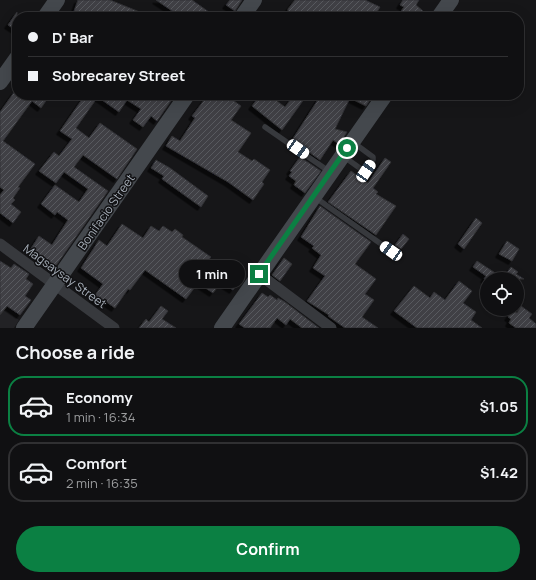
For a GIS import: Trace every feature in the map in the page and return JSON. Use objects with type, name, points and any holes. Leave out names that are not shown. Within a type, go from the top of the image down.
[{"type":"street","points":[[49,12],[57,0]]},
{"type":"street","points":[[246,12],[254,0]]},
{"type":"street","points":[[443,12],[451,0]]},
{"type":"street","points":[[0,82],[12,65]]},
{"type":"street","name":"Bonifacio Street","points":[[24,328],[184,100]]},
{"type":"street","points":[[222,328],[381,100]]},
{"type":"street","name":"Magsaysay Street","points":[[0,244],[114,328]]},
{"type":"street","points":[[259,274],[331,328]]},
{"type":"lane","points":[[265,127],[331,172]]},
{"type":"lane","points":[[342,155],[366,171],[373,160],[373,157],[352,141]]},
{"type":"lane","points":[[314,196],[391,251]]},
{"type":"shaded area","points":[[0,306],[19,320],[14,328],[0,328]]},
{"type":"building","points":[[78,0],[110,0],[140,12],[74,12]]},
{"type":"building","points":[[156,0],[192,0],[209,12],[174,12]]},
{"type":"building","points":[[230,0],[242,0],[235,11],[226,5]]},
{"type":"building","points":[[295,0],[365,0],[380,7],[377,12],[288,12],[288,9]]},
{"type":"building","points":[[403,0],[419,0],[416,5],[424,12],[400,12],[404,7],[400,5]]},
{"type":"building","points":[[12,19],[12,28],[8,25]]},
{"type":"building","points":[[12,95],[12,100],[47,100],[41,108],[32,101],[3,141],[35,164],[18,187],[20,188],[13,198],[15,200],[11,204],[21,212],[13,223],[0,213],[0,195],[4,190],[0,187],[0,112]]},
{"type":"building","points":[[82,100],[96,100],[76,128],[89,138],[100,123],[137,149],[117,179],[83,155],[74,167],[108,191],[55,267],[30,250],[39,236],[52,245],[68,220],[57,212],[55,215],[41,204],[55,185],[79,202],[88,189],[64,172],[56,183],[39,171],[54,152],[59,156],[72,139],[60,131]]},
{"type":"building","points":[[102,100],[127,100],[119,112]]},
{"type":"building","points":[[127,100],[172,100],[157,121],[151,116],[143,127],[133,120],[141,109]]},
{"type":"building","points":[[204,100],[233,100],[241,106],[231,120],[251,133],[238,152],[252,161],[254,159],[270,170],[262,182],[264,184],[253,200],[228,182],[166,146],[172,136],[180,141],[195,118],[192,116]]},
{"type":"building","points":[[256,100],[276,100],[285,107],[290,100],[303,100],[282,130],[252,106]]},
{"type":"building","points":[[318,100],[349,100],[335,129],[347,132],[339,144],[333,140],[320,160],[292,140]]},
{"type":"building","points":[[354,100],[370,100],[366,106]]},
{"type":"building","points":[[300,157],[321,171],[305,193],[294,185],[296,181],[289,176],[292,172],[290,171]]},
{"type":"building","points":[[385,158],[391,162],[373,188],[378,192],[376,194],[396,206],[376,235],[328,202],[351,171],[368,183]]},
{"type":"building","points":[[156,160],[170,168],[208,196],[201,207],[162,179],[164,176],[151,168]]},
{"type":"building","points":[[320,206],[371,242],[355,264],[376,279],[365,294],[374,300],[362,317],[378,328],[345,328],[328,316],[329,315],[307,301],[325,276],[313,268],[321,255],[312,248],[314,246],[301,237]]},
{"type":"building","points":[[476,218],[482,223],[464,249],[458,244]]},
{"type":"building","points":[[122,224],[143,238],[151,226],[159,231],[163,226],[172,232],[175,229],[183,235],[182,237],[211,257],[206,263],[210,266],[205,273],[220,284],[213,293],[198,283],[186,299],[145,270],[130,290],[128,289],[115,308],[105,301],[102,304],[93,298],[103,284],[81,268],[99,240],[107,246]]},
{"type":"building","points":[[403,234],[409,239],[401,249],[395,245]]},
{"type":"building","points":[[507,241],[519,249],[512,261],[499,254]]},
{"type":"building","points":[[284,258],[292,264],[280,281],[272,275]]},
{"type":"building","points":[[0,261],[11,268],[14,264],[29,274],[26,279],[33,284],[25,296],[31,300],[20,315],[7,306],[0,315]]},
{"type":"building","points":[[477,261],[494,272],[480,272],[473,267]]},
{"type":"building","points":[[511,267],[518,272],[507,272]]},
{"type":"building","points":[[224,273],[238,283],[233,290],[219,281]]},
{"type":"building","points":[[459,281],[472,291],[463,303],[476,312],[471,320],[482,328],[417,328],[394,311],[414,286],[430,298],[434,292],[445,300]]},
{"type":"building","points":[[262,293],[268,297],[270,295],[277,300],[278,298],[285,302],[319,328],[302,328],[290,319],[286,325],[277,318],[270,328],[245,328],[239,324]]},
{"type":"building","points":[[161,306],[168,311],[162,319],[176,328],[139,328],[146,319],[149,322]]},
{"type":"building","points":[[524,308],[532,314],[529,318],[536,324],[536,328],[516,328],[509,323],[511,319],[508,317],[524,316]]},
{"type":"route","points":[[259,274],[347,148]]}]
